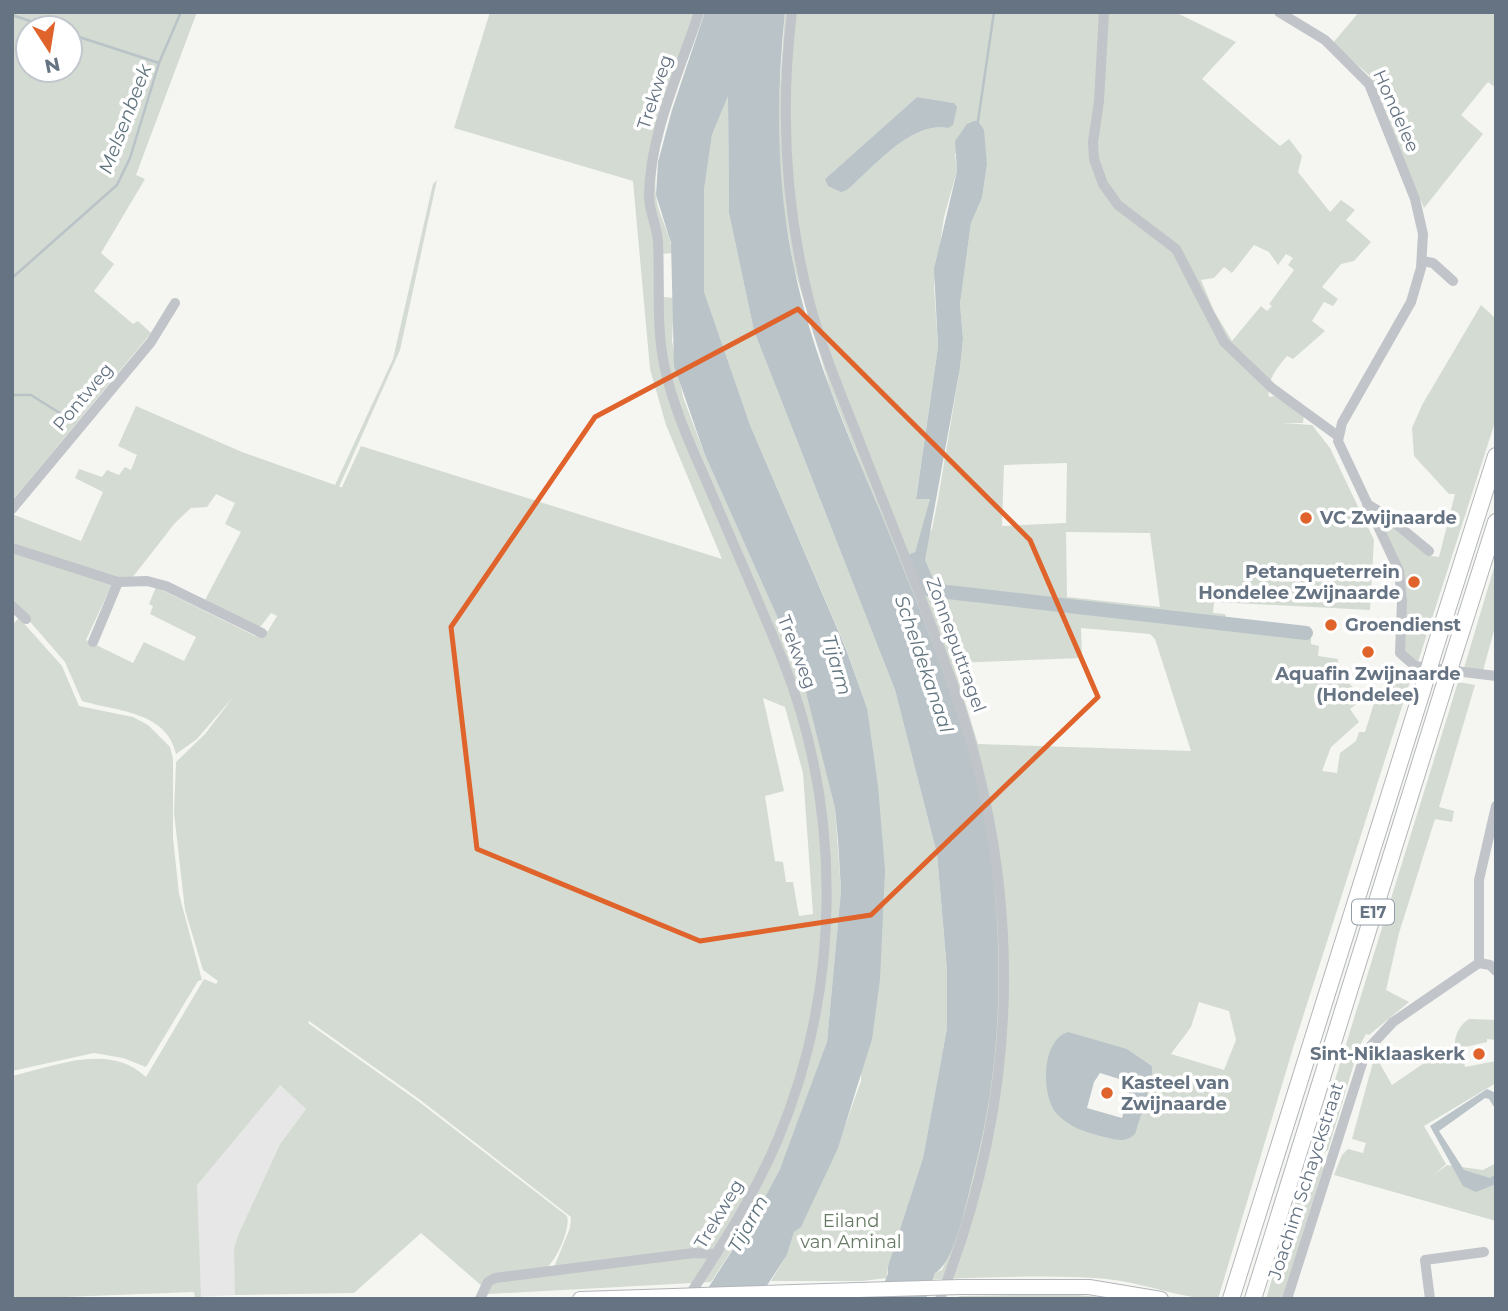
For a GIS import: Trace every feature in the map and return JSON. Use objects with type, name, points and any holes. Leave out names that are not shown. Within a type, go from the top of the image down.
[{"type":"highway","name":"E17","points":[[1232,1296],[1496,456]]},
{"type":"highway","name":"E17","points":[[1253,1299],[1496,522]]},
{"type":"main road","points":[[580,1299],[793,1292],[826,1295],[858,1290],[960,1287],[1089,1287],[1161,1299]]},
{"type":"street","name":"Trekweg","points":[[680,1297],[716,1255],[766,1166],[798,1084],[821,981],[827,889],[821,808],[802,716],[779,652],[686,435],[663,358],[658,236],[650,208],[650,184],[659,133],[699,12]]},
{"type":"street","name":"Zonneputtragel","points":[[792,12],[785,133],[793,216],[807,292],[827,357],[953,686],[980,778],[997,858],[1006,982],[998,1091],[975,1195],[940,1299]]},
{"type":"street","points":[[1104,12],[1099,101],[1093,142],[1094,159],[1103,184],[1118,205],[1176,248],[1224,342],[1272,388],[1338,436],[1339,447],[1399,572],[1402,601],[1398,644],[1405,660],[1428,668],[1496,676]]},
{"type":"street","name":"Hondelee","points":[[1279,12],[1325,40],[1369,84],[1415,199],[1423,234],[1422,261],[1411,302],[1338,436]]},
{"type":"street","points":[[1422,261],[1433,263],[1453,281]]},
{"type":"street","name":"Pontweg","points":[[12,509],[151,342],[175,303]]},
{"type":"street","points":[[1367,504],[1384,514],[1429,551]]},
{"type":"street","points":[[12,548],[118,582],[147,581],[166,586],[262,633]]},
{"type":"street","points":[[93,642],[118,582]]},
{"type":"street","points":[[12,607],[26,619]]},
{"type":"street","points":[[1495,968],[1479,963],[1479,880],[1496,806]]},
{"type":"street","name":"Joachim Schayckstraat","points":[[1287,1299],[1366,1051],[1393,1022],[1479,963]]},
{"type":"street","points":[[1430,1299],[1425,1260],[1484,1252]]},
{"type":"street","points":[[480,1299],[488,1282],[495,1278],[694,1253],[716,1255]]},
{"type":"highlighted area","points":[[798,309],[1030,540],[1098,697],[871,915],[700,941],[477,849],[451,627],[595,417]]},
{"type":"shaded area","points":[[278,1065],[280,1085],[306,1109],[280,1144],[239,1233],[235,1295],[195,1297],[190,1174]]},
{"type":"green space","points":[[12,12],[197,12],[136,175],[145,179],[101,253],[114,264],[94,291],[133,324],[138,321],[151,333],[12,501]]},
{"type":"green space","points":[[490,12],[705,12],[672,104],[659,154],[656,196],[672,253],[662,254],[664,297],[674,298],[672,341],[683,397],[705,455],[800,668],[835,808],[841,890],[827,1042],[810,1095],[780,1169],[757,1212],[711,1282],[488,1294],[488,1285],[494,1280],[552,1272],[570,1228],[571,1217],[419,1099],[309,1021],[308,1023],[418,1101],[567,1216],[565,1236],[558,1252],[545,1269],[493,1276],[483,1287],[421,1233],[354,1293],[235,1295],[234,1249],[239,1233],[280,1144],[306,1109],[280,1085],[197,1185],[201,1297],[195,1297],[194,1292],[12,1299],[12,1076],[63,1063],[99,1059],[132,1066],[146,1077],[204,979],[216,984],[218,981],[203,970],[185,910],[174,813],[176,762],[205,734],[234,696],[197,739],[176,754],[171,740],[151,721],[138,715],[82,701],[65,662],[12,601],[12,550],[112,584],[86,640],[133,663],[144,642],[184,661],[196,637],[150,614],[153,606],[149,604],[156,587],[255,636],[268,631],[277,616],[271,613],[261,626],[254,626],[205,600],[241,532],[225,524],[235,503],[216,494],[207,507],[191,508],[175,523],[132,578],[119,578],[12,544],[12,514],[81,541],[103,492],[75,478],[79,469],[102,477],[107,470],[119,475],[125,467],[131,470],[137,455],[118,446],[136,406],[242,452],[335,485],[393,359],[433,184],[437,180],[400,350],[339,487],[342,487],[361,446],[722,559],[666,425],[650,369],[633,181],[454,128]],"holes":[[[763,698],[785,707],[803,773],[813,914],[799,916],[793,882],[786,882],[783,862],[775,861],[765,796],[784,791]]]},
{"type":"green space","points":[[785,12],[1175,12],[1236,42],[1202,79],[1280,146],[1289,139],[1302,156],[1298,172],[1330,212],[1341,200],[1355,210],[1346,220],[1371,242],[1354,261],[1341,264],[1322,287],[1338,299],[1333,306],[1324,302],[1312,321],[1325,331],[1293,359],[1287,356],[1273,375],[1269,386],[1269,397],[1274,396],[1304,414],[1303,423],[1282,423],[1312,425],[1330,448],[1374,540],[1370,610],[1214,602],[1213,613],[1225,614],[1226,617],[1311,628],[1311,644],[1319,646],[1318,656],[1338,659],[1337,678],[1342,675],[1363,699],[1350,709],[1359,722],[1331,747],[1322,771],[1337,773],[1340,753],[1356,741],[1359,732],[1365,732],[1379,687],[1388,690],[1394,669],[1413,672],[1293,1048],[1218,1299],[1107,1279],[933,1279],[935,1273],[942,1270],[953,1245],[991,856],[974,777],[941,668],[830,388],[794,268],[781,193],[777,127]],"holes":[[[917,97],[954,103],[948,128],[920,131],[906,139],[847,190],[825,179]],[[955,153],[987,165],[982,198],[971,223],[960,304],[963,339],[960,368],[938,499],[932,529],[918,549],[930,499],[916,498],[938,347],[934,285],[944,217],[957,171]],[[1254,245],[1269,252],[1278,265],[1286,254],[1293,258],[1288,265],[1294,270],[1269,304],[1272,306],[1267,311],[1261,306],[1232,341],[1214,311],[1201,280],[1214,278],[1224,267],[1232,273]],[[1067,463],[1066,523],[1002,526],[1004,465]],[[1066,532],[1150,533],[1160,607],[1067,597]],[[1081,628],[1150,634],[1155,639],[1191,751],[978,744],[953,663],[1082,658]],[[1199,1002],[1229,1011],[1236,1040],[1224,1070],[1171,1054],[1191,1027]],[[1063,1034],[1127,1049],[1152,1066],[1147,1092],[1120,1140],[1083,1131],[1054,1046]]]},
{"type":"green space","points":[[1359,12],[1496,12],[1496,88],[1488,82],[1461,115],[1483,134],[1424,208],[1369,75],[1333,43]]},
{"type":"green space","name":"Eiland van Aminal","points":[[728,96],[729,213],[754,331],[895,690],[937,854],[947,970],[947,1028],[923,1158],[888,1266],[887,1278],[862,1281],[771,1281],[787,1255],[794,1232],[801,1226],[837,1148],[861,1081],[867,708],[846,648],[750,425],[704,293],[704,190],[712,135]]},
{"type":"green space","points":[[1481,305],[1496,319],[1496,419],[1418,662],[1412,660],[1403,648],[1405,612],[1380,522],[1383,519],[1431,556],[1439,557],[1455,494],[1449,494],[1414,456],[1412,428],[1422,405]]},
{"type":"green space","points":[[1496,561],[1496,623],[1483,671],[1464,668]]},
{"type":"green space","points":[[19,618],[62,666],[79,706],[133,717],[148,725],[170,747],[173,759],[173,838],[179,894],[202,980],[198,981],[146,1067],[123,1058],[94,1053],[12,1071],[12,625]]},
{"type":"green space","points":[[1458,682],[1475,685],[1439,807],[1454,811],[1452,822],[1435,819],[1399,933],[1386,990],[1409,1002],[1369,1035],[1366,1034],[1359,1047],[1328,1150],[1324,1153],[1313,1151]]},
{"type":"green space","points":[[1469,1019],[1496,1020],[1496,1040],[1487,1039],[1487,1042],[1461,1048],[1465,1067],[1496,1061],[1496,1083],[1424,1126],[1446,1164],[1435,1174],[1447,1165],[1483,1170],[1496,1163],[1496,1221],[1334,1175],[1342,1155],[1348,1149],[1363,1153],[1366,1143],[1352,1139],[1375,1055],[1392,1085],[1430,1059],[1455,1053],[1457,1034],[1461,1025]]},
{"type":"green space","points":[[1309,1158],[1321,1162],[1323,1169],[1282,1299],[1266,1299]]},
{"type":"green space","points":[[1067,1294],[1123,1299],[946,1299],[962,1296]]},
{"type":"water","name":"Scheldekanaal","points":[[705,12],[785,12],[779,140],[788,235],[803,305],[841,417],[943,671],[978,784],[985,821],[998,937],[995,1055],[983,1133],[960,1227],[949,1256],[935,1273],[926,1299],[877,1299],[888,1274],[888,1266],[923,1158],[947,1028],[947,970],[937,854],[895,690],[754,331],[729,213],[728,96],[712,135],[704,190],[704,292],[750,425],[846,649],[867,708],[878,786],[885,870],[880,979],[872,1039],[838,1148],[801,1227],[794,1232],[787,1255],[758,1299],[701,1299],[757,1212],[780,1169],[827,1042],[841,890],[835,808],[800,668],[705,455],[674,366],[671,243],[656,195],[658,162],[672,110]]},
{"type":"water","points":[[917,97],[954,103],[957,107],[953,125],[920,131],[906,139],[847,190],[841,192],[828,186],[825,179]]},
{"type":"water","points":[[978,121],[984,130],[987,165],[982,198],[971,223],[960,304],[963,339],[960,368],[925,560],[917,559],[915,553],[930,499],[916,499],[938,347],[934,269],[957,171],[955,141],[967,124]]},
{"type":"water","points":[[1068,1032],[1127,1049],[1152,1066],[1152,1079],[1135,1134],[1124,1140],[1117,1140],[1092,1134],[1073,1126],[1057,1114],[1048,1095],[1046,1069],[1048,1057],[1059,1037]],"holes":[[[1100,1073],[1132,1083],[1122,1118],[1087,1108],[1094,1082]]]},
{"type":"water","points":[[1487,1089],[1496,1093],[1496,1110],[1489,1099],[1485,1098],[1439,1131],[1464,1170],[1490,1178],[1496,1174],[1496,1184],[1476,1192],[1463,1186],[1430,1126]]},
{"type":"waterway","name":"Melsenbeek","points":[[12,278],[117,185],[130,158],[159,63],[181,12]]},
{"type":"waterway","points":[[978,121],[994,12]]},
{"type":"waterway","points":[[84,39],[159,63]]},
{"type":"waterway","name":"Tijarm","points":[[685,232],[691,299]]},
{"type":"waterway","points":[[12,395],[31,395],[74,422]]},
{"type":"waterway","points":[[914,560],[917,559],[930,590],[1306,633]]},
{"type":"place","name":"VC Zwijnaarde","points":[[1306,518]]},
{"type":"place","name":"Petanqueterrein Hondelee Zwijnaarde","points":[[1414,582]]},
{"type":"place","name":"Groendienst","points":[[1331,625]]},
{"type":"place","name":"Aquafin Zwijnaarde (Hondelee)","points":[[1368,652]]},
{"type":"place","name":"Sint-Niklaaskerk","points":[[1479,1054]]},
{"type":"place","name":"Kasteel van Zwijnaarde","points":[[1107,1093]]}]
